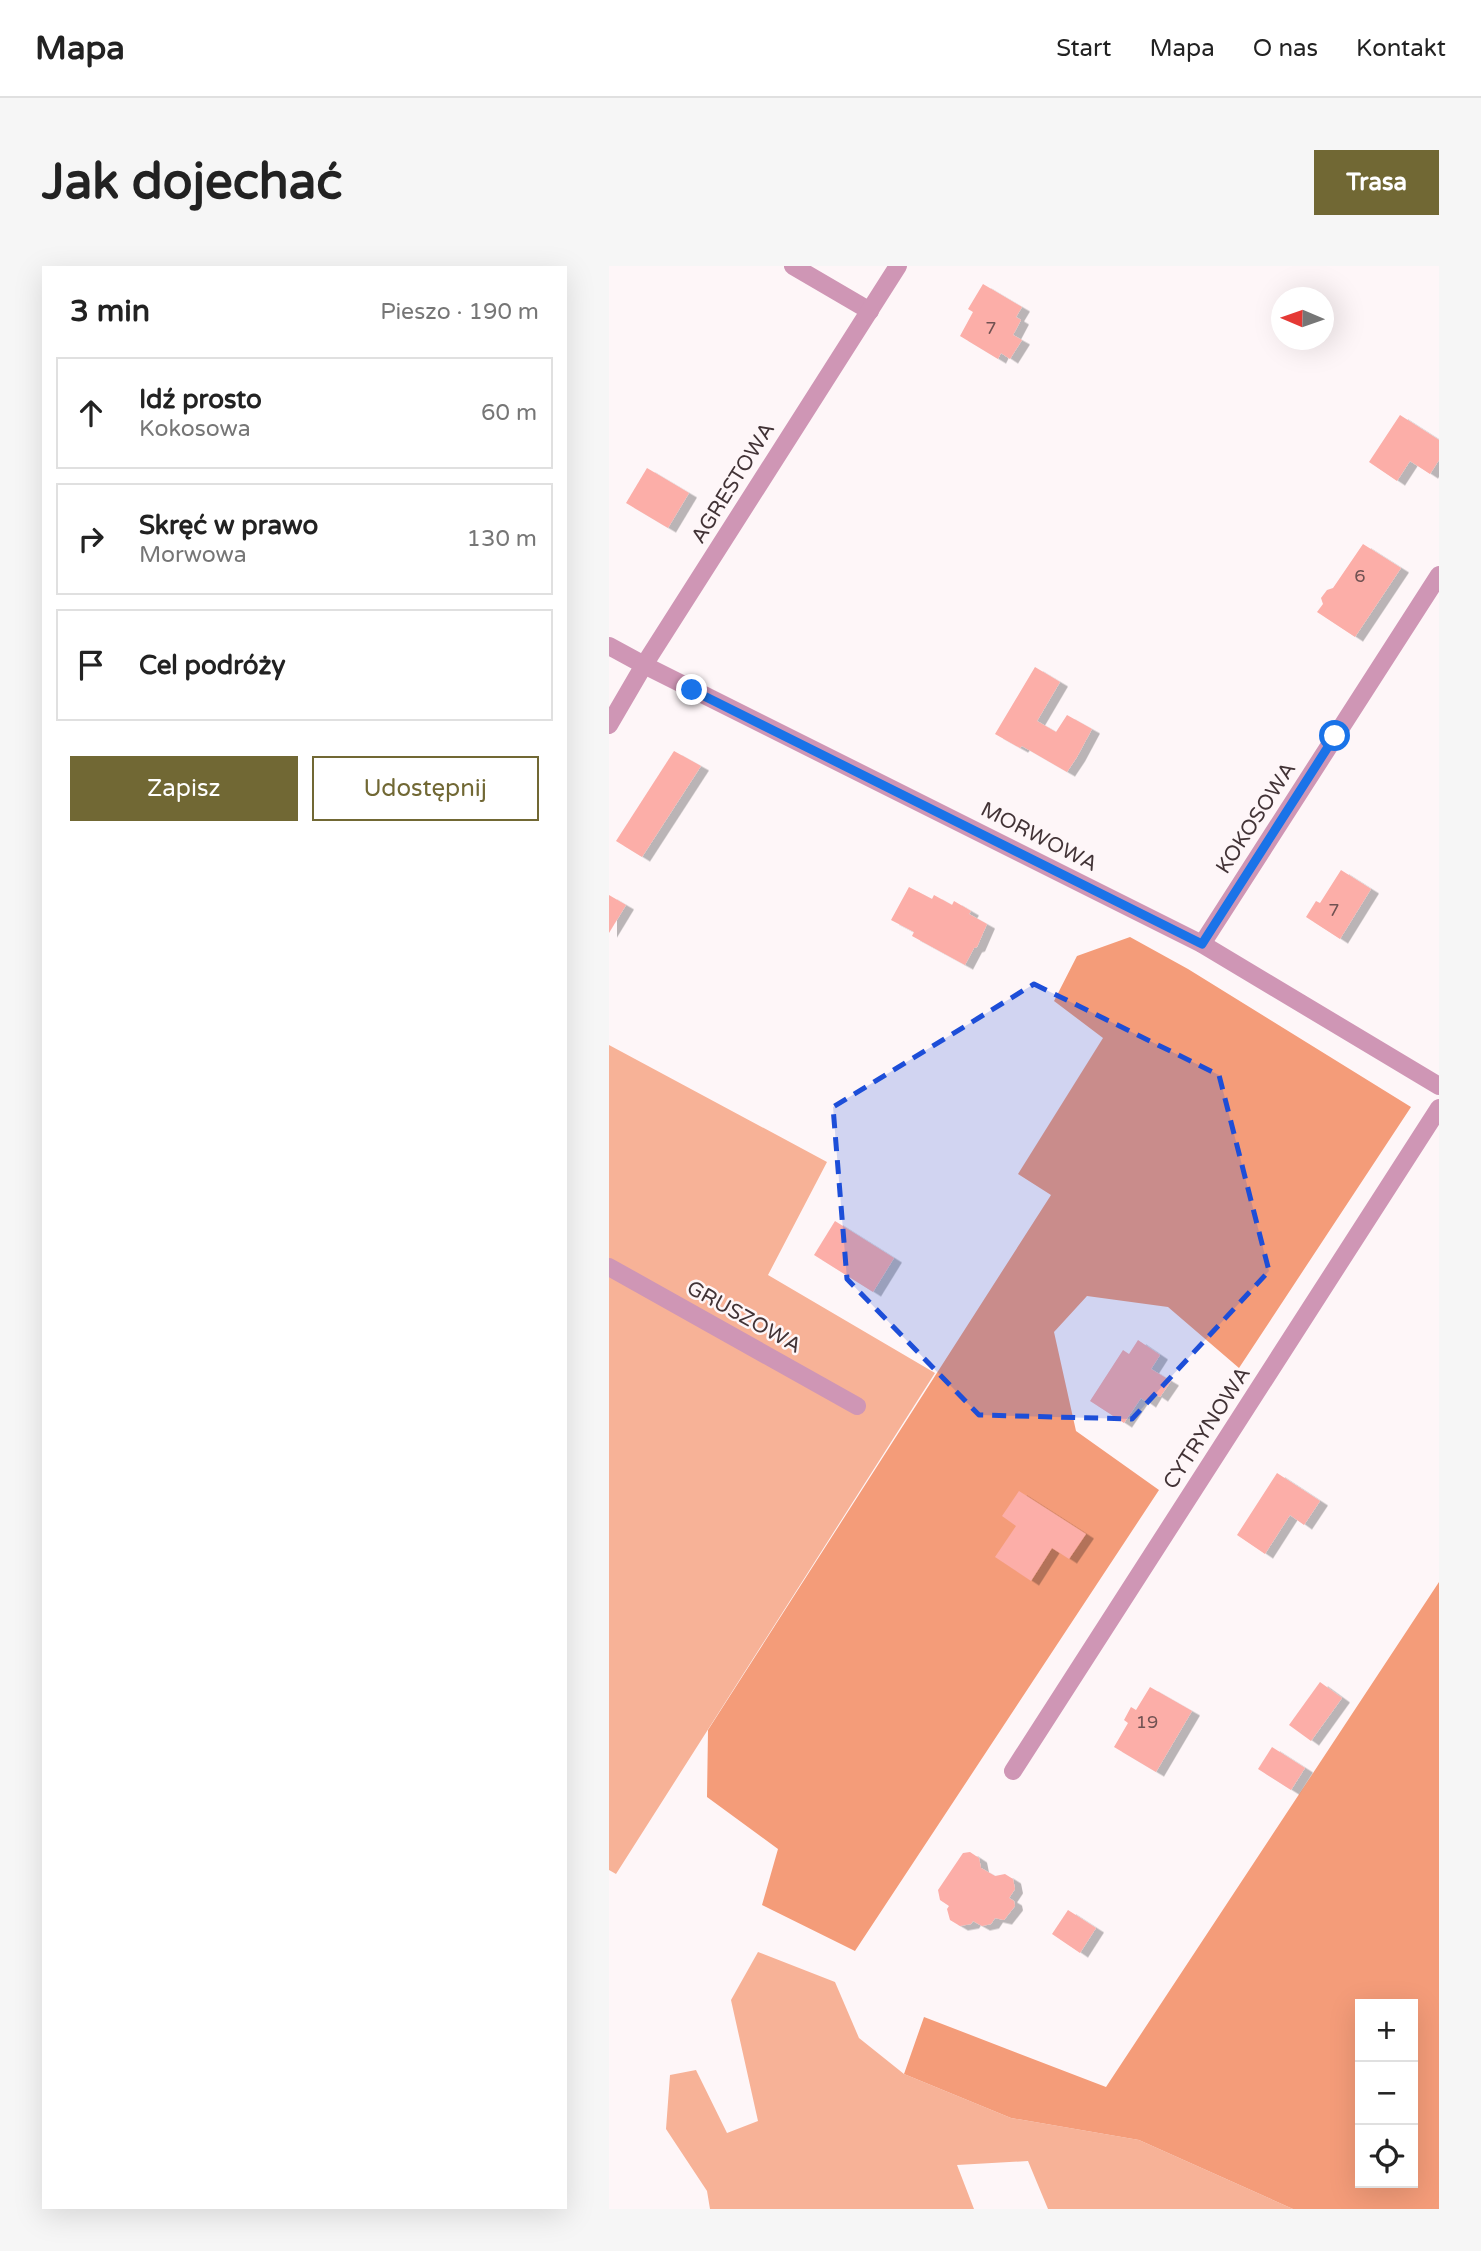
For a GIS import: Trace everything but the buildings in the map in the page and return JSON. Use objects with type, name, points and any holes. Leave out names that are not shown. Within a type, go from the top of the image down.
[{"type":"street","points":[[793,266],[870,311]]},
{"type":"street","name":"AGRESTOWA","points":[[609,725],[644,665],[898,266]]},
{"type":"street","name":"KOKOSOWA","points":[[1202,944],[1439,575]]},
{"type":"street","name":"MORWOWA","points":[[609,646],[1202,944],[1439,1086]]},
{"type":"street","name":"CYTRYNOWA","points":[[1013,1771],[1439,1108]]},
{"type":"street","name":"GRUSZOWA","points":[[609,1267],[857,1406]]},
{"type":"highlighted area","points":[[1034,984],[1219,1075],[1269,1271],[1132,1419],[979,1415],[847,1279],[833,1107]]},
{"type":"shaded area","points":[[1130,937],[1188,969],[1411,1107],[1239,1368],[1168,1307],[1087,1296],[1054,1332],[1076,1431],[1159,1490],[855,1951],[762,1905],[778,1849],[707,1797],[708,1730],[1051,1195],[1018,1174],[1103,1038],[1054,1001],[1077,956]]},
{"type":"shaded area","points":[[609,1045],[827,1162],[768,1275],[935,1373],[616,1874],[609,1870]]},
{"type":"shaded area","points":[[1439,1582],[1439,2209],[1293,2209],[1139,2140],[1011,2118],[904,2074],[924,2017],[1106,2087]]},
{"type":"shaded area","points":[[758,1952],[835,1982],[859,2038],[904,2074],[1011,2118],[1139,2140],[1293,2209],[1048,2209],[1028,2161],[957,2165],[974,2209],[710,2209],[707,2191],[666,2129],[670,2075],[696,2070],[727,2133],[758,2121],[731,2000]]},
{"type":"route","points":[[692,690],[1202,944],[1335,736]]}]
